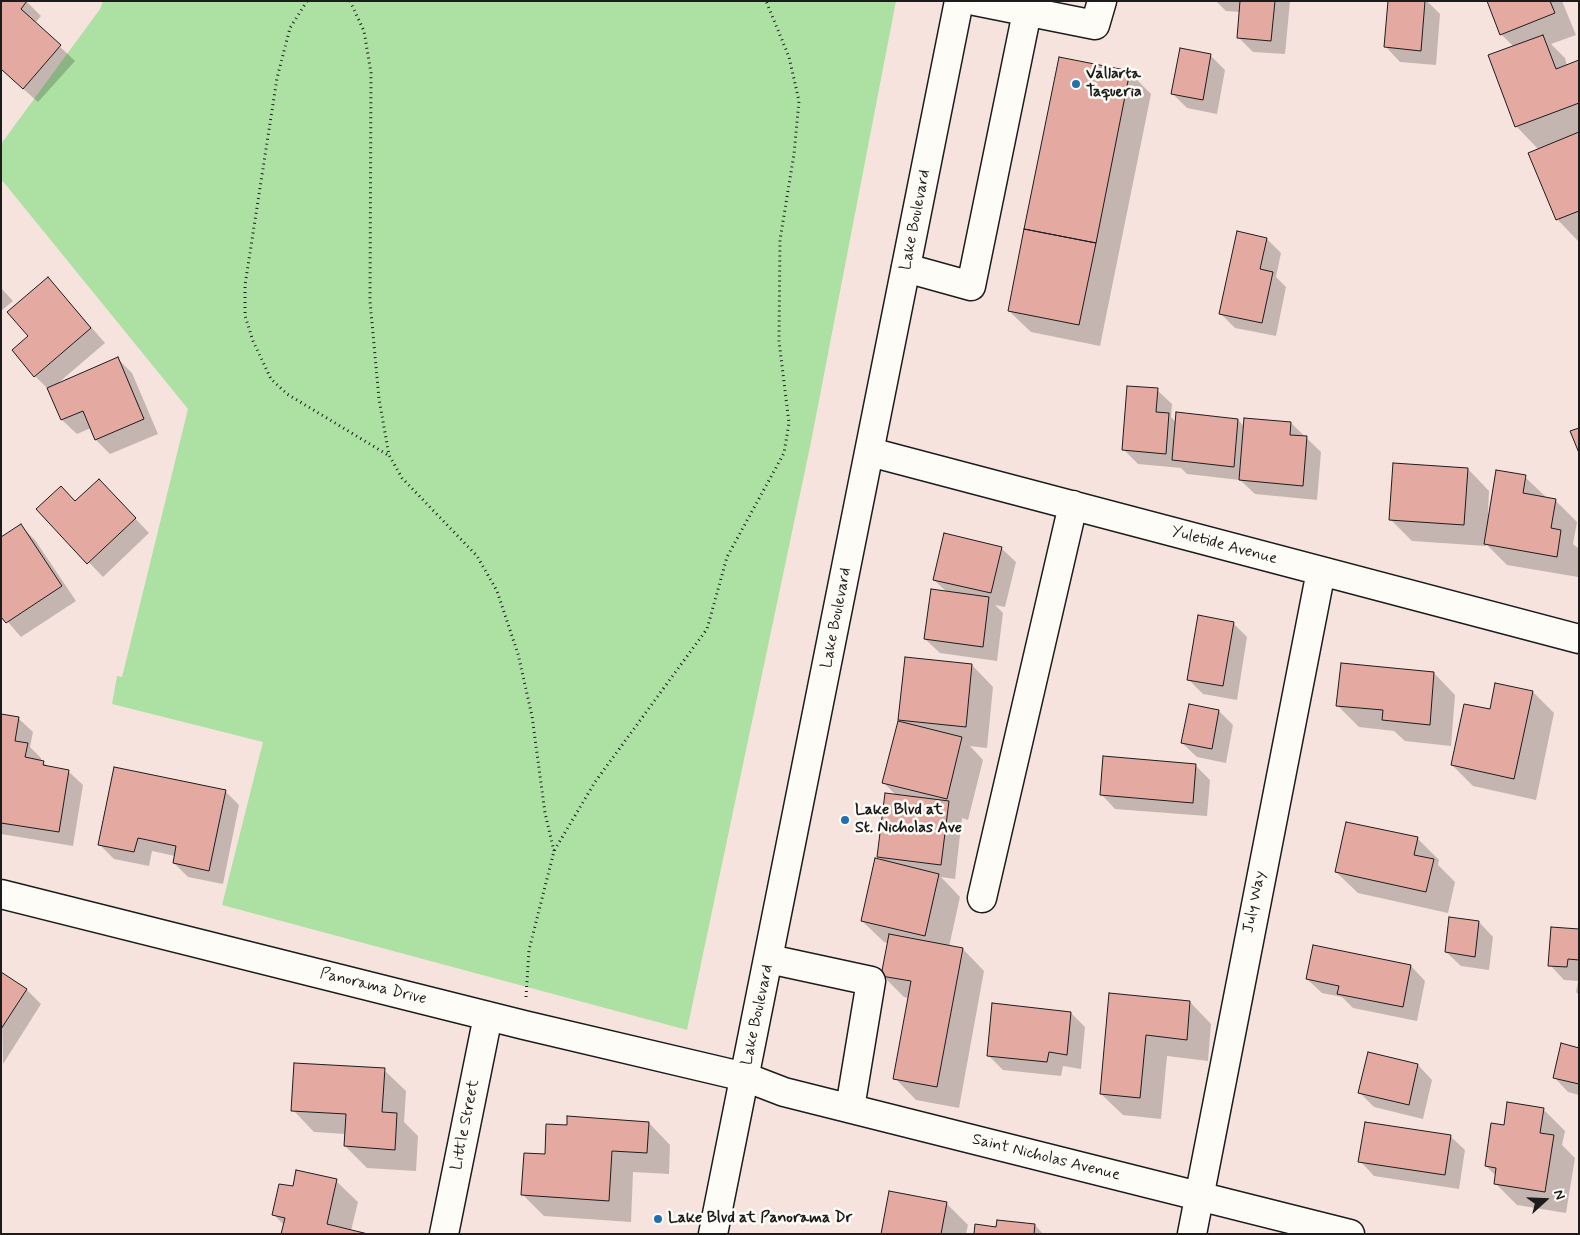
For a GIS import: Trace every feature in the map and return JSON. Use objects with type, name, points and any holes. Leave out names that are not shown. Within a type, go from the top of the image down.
[{"type":"street","name":"Lake Boulevard","points":[[713,1234],[770,959],[959,1]]},
{"type":"street","points":[[975,1],[1095,26],[1102,1]]},
{"type":"street","points":[[906,268],[971,286],[1028,12]]},
{"type":"street","name":"Yuletide Avenue","points":[[870,452],[1579,639]]},
{"type":"street","points":[[982,898],[1073,505]]},
{"type":"street","name":"July Way","points":[[1192,1234],[1321,571]]},
{"type":"street","name":"Panorama Drive","points":[[1,894],[524,1025],[745,1077]]},
{"type":"street","points":[[770,959],[871,981],[850,1108]]},
{"type":"street","name":"Little Street","points":[[444,1234],[488,1016]]},
{"type":"street","name":"Saint Nicholas Avenue","points":[[745,1077],[784,1092],[1350,1234]]},
{"type":"path","points":[[307,1],[290,28],[277,78],[245,285],[246,316],[253,341],[271,379],[287,394],[389,455]]},
{"type":"path","points":[[350,1],[364,31],[371,73],[370,301],[379,399],[389,455],[402,478],[477,556],[497,591],[518,654],[532,716],[545,813],[554,851]]},
{"type":"path","points":[[524,1025],[529,950],[554,851],[595,782],[707,629],[727,557],[784,453],[789,423],[779,341],[780,240],[794,154],[799,101],[789,58],[766,1]]},
{"type":"green space","points":[[103,1],[896,1],[811,442],[687,1030],[222,905],[263,742],[112,704],[117,676],[122,677],[188,409],[1,179],[1,144],[100,9]]},
{"type":"building","points":[[1,1],[27,1],[21,9],[61,45],[23,89],[1,69]]},
{"type":"building","points":[[1240,1],[1275,1],[1271,41],[1237,38]]},
{"type":"building","points":[[1388,1],[1425,1],[1421,51],[1384,47]]},
{"type":"building","points":[[1487,1],[1550,1],[1555,13],[1500,35]]},
{"type":"building","points":[[1543,35],[1556,69],[1579,60],[1579,103],[1515,127],[1488,55]]},
{"type":"building","points":[[1180,48],[1211,54],[1203,100],[1171,94]]},
{"type":"building","points":[[1059,57],[1130,71],[1096,243],[1024,229]]},
{"type":"building","points":[[1579,132],[1579,211],[1556,220],[1528,153]]},
{"type":"building","points":[[1024,229],[1096,243],[1079,325],[1008,311]]},
{"type":"building","points":[[1237,231],[1267,238],[1260,269],[1273,272],[1262,323],[1219,314]]},
{"type":"building","points":[[48,277],[91,328],[34,377],[12,350],[28,336],[7,312]]},
{"type":"building","points":[[118,357],[144,419],[95,440],[83,411],[61,420],[47,388]]},
{"type":"building","points":[[1127,386],[1158,388],[1156,412],[1169,413],[1166,454],[1122,450]]},
{"type":"building","points":[[1176,412],[1238,419],[1234,467],[1172,460]]},
{"type":"building","points":[[1244,418],[1291,422],[1290,435],[1307,436],[1303,486],[1239,480]]},
{"type":"building","points":[[1579,428],[1579,453],[1570,431]]},
{"type":"building","points":[[1393,463],[1468,468],[1464,525],[1389,520]]},
{"type":"building","points":[[1496,470],[1526,475],[1523,493],[1556,499],[1551,528],[1561,530],[1557,557],[1484,544]]},
{"type":"building","points":[[99,479],[136,518],[87,564],[36,509],[61,486],[75,501]]},
{"type":"building","points":[[21,524],[62,586],[6,623],[1,617],[1,537]]},
{"type":"building","points":[[944,533],[1002,547],[991,593],[933,580]]},
{"type":"building","points":[[931,589],[989,597],[983,647],[924,639]]},
{"type":"building","points":[[1198,615],[1234,622],[1223,686],[1187,680]]},
{"type":"building","points":[[905,657],[972,664],[966,727],[898,720]]},
{"type":"building","points":[[1341,663],[1434,672],[1430,725],[1382,720],[1383,710],[1336,706]]},
{"type":"building","points":[[1495,683],[1533,691],[1514,779],[1451,765],[1464,704],[1490,709]]},
{"type":"building","points":[[1189,704],[1219,710],[1212,749],[1181,743]]},
{"type":"building","points":[[1,714],[19,717],[15,741],[28,743],[25,757],[44,761],[43,765],[69,770],[59,832],[1,823]]},
{"type":"building","points":[[898,721],[962,737],[947,799],[882,783]]},
{"type":"building","points":[[1103,756],[1196,764],[1193,803],[1100,795]]},
{"type":"building","points":[[114,767],[226,790],[209,871],[173,863],[176,846],[138,838],[134,852],[98,845]]},
{"type":"building","points":[[885,793],[949,801],[941,865],[877,857]]},
{"type":"building","points":[[1346,822],[1418,837],[1414,855],[1434,859],[1426,892],[1335,872]]},
{"type":"building","points":[[875,858],[939,874],[925,936],[861,921]]},
{"type":"building","points":[[1449,917],[1479,921],[1475,957],[1445,952]]},
{"type":"building","points":[[1551,927],[1579,929],[1579,960],[1568,959],[1567,967],[1548,966]]},
{"type":"building","points":[[889,934],[963,948],[937,1087],[893,1079],[911,981],[881,976]]},
{"type":"building","points":[[1313,945],[1411,965],[1403,1007],[1337,994],[1339,986],[1306,979]]},
{"type":"building","points":[[1,972],[27,989],[1,1029]]},
{"type":"building","points":[[1109,993],[1190,1001],[1187,1040],[1146,1035],[1140,1098],[1100,1094]]},
{"type":"building","points":[[992,1003],[1071,1012],[1067,1055],[1049,1052],[1047,1062],[987,1056]]},
{"type":"building","points":[[1561,1043],[1579,1048],[1579,1084],[1553,1078]]},
{"type":"building","points":[[1368,1052],[1418,1064],[1409,1105],[1358,1093]]},
{"type":"building","points":[[294,1063],[385,1068],[382,1112],[397,1113],[395,1150],[344,1146],[346,1114],[291,1111]]},
{"type":"building","points":[[1507,1102],[1544,1108],[1540,1133],[1554,1135],[1545,1192],[1494,1184],[1496,1168],[1485,1166],[1491,1123],[1504,1125]]},
{"type":"building","points":[[567,1116],[649,1122],[647,1153],[612,1151],[609,1201],[521,1195],[524,1153],[545,1154],[546,1124],[567,1125]]},
{"type":"building","points":[[1365,1122],[1451,1135],[1445,1175],[1358,1162]]},
{"type":"building","points":[[296,1170],[337,1179],[327,1224],[368,1234],[281,1234],[285,1218],[272,1215],[279,1184],[293,1186]]},
{"type":"building","points":[[889,1191],[947,1202],[941,1234],[881,1234]]},
{"type":"building","points":[[997,1220],[1035,1224],[1034,1234],[974,1234],[975,1224],[996,1227]]},
{"type":"place","name":"Vallarta Taqueria","points":[[1076,84]]},
{"type":"place","name":"Lake Blvd at St. Nicholas Ave","points":[[845,820]]},
{"type":"place","name":"Lake Blvd at Panorama Dr","points":[[658,1219]]}]
